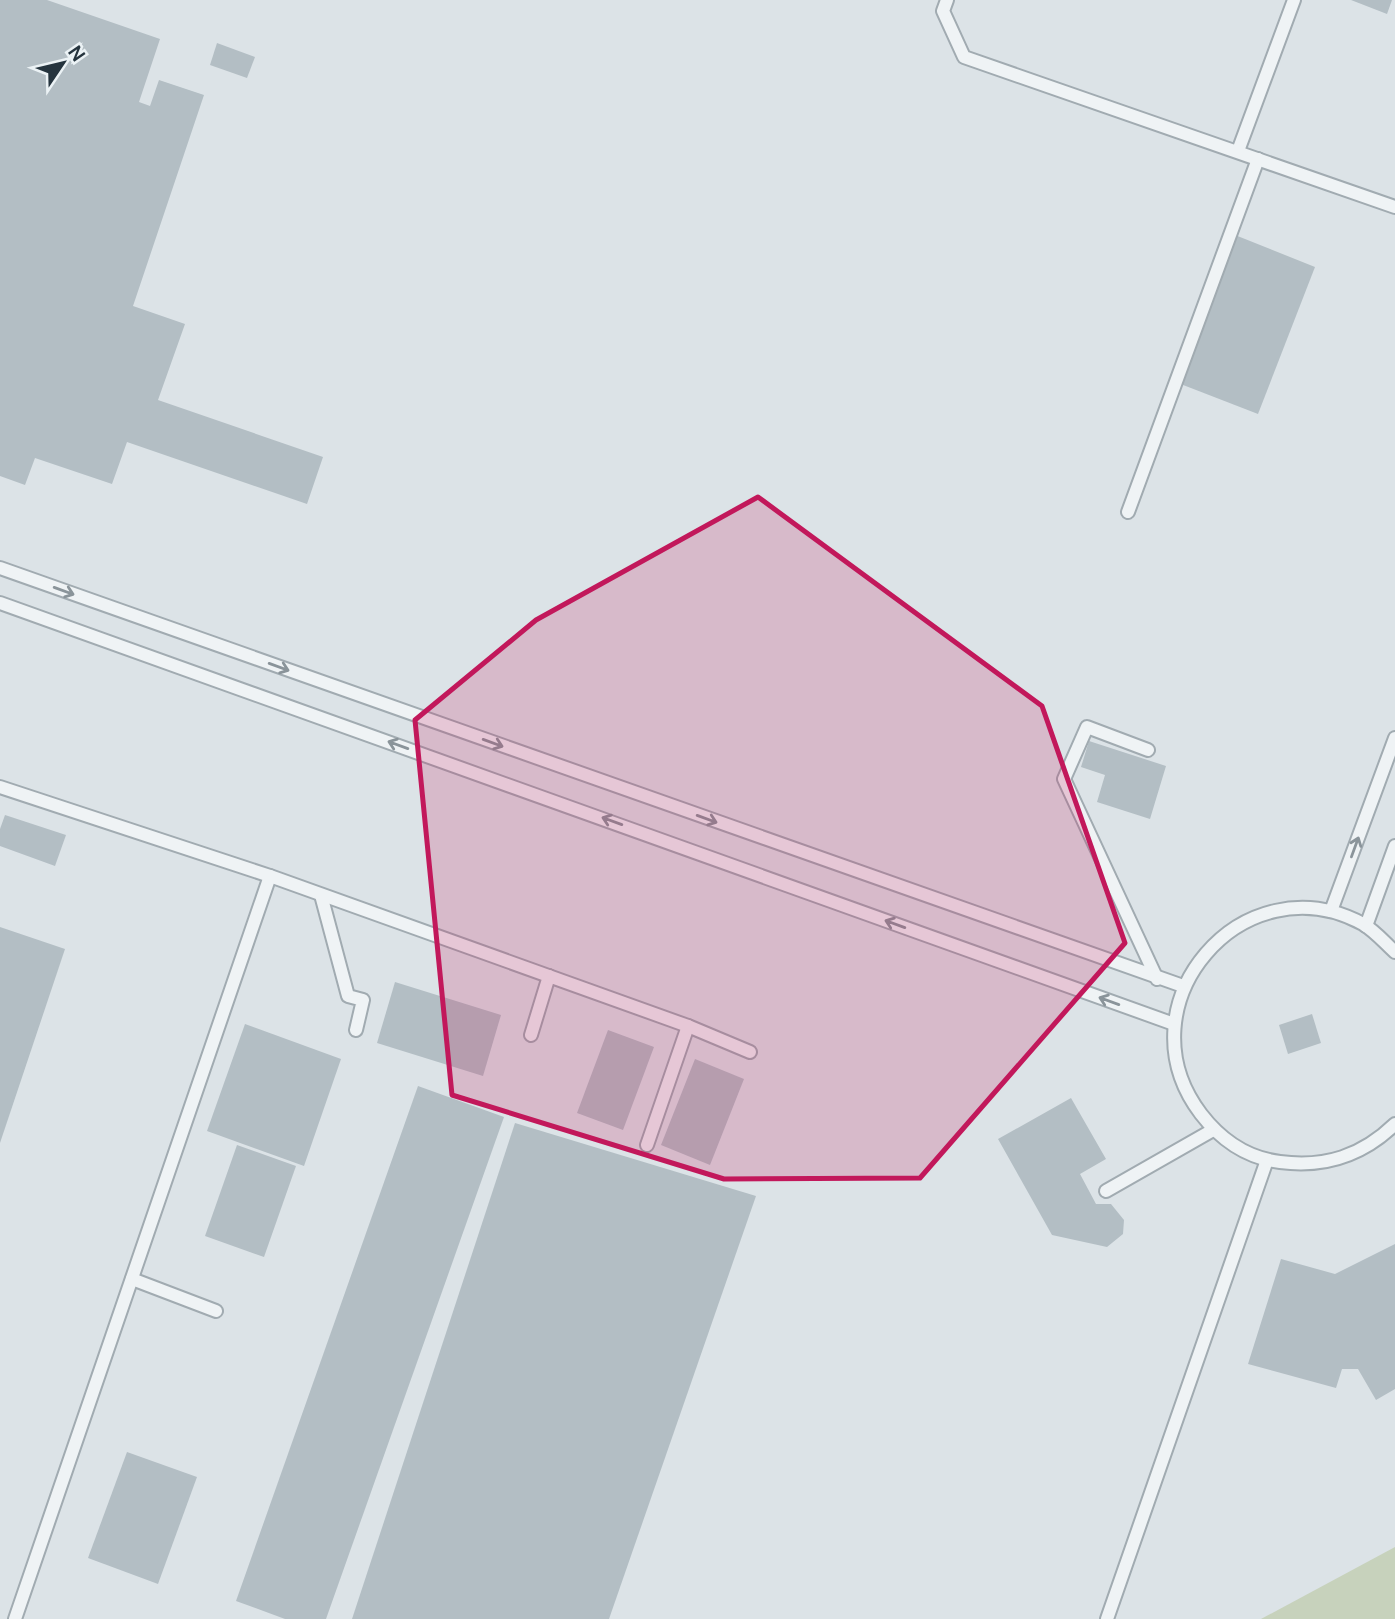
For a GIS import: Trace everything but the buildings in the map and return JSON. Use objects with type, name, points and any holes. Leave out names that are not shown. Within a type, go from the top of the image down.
[{"type":"lane","points":[[947,0],[943,11],[964,57],[1395,206]]},
{"type":"lane","points":[[1238,151],[1294,0]]},
{"type":"lane","points":[[1128,512],[1258,159]]},
{"type":"lane","points":[[0,568],[1183,986]]},
{"type":"lane","points":[[0,603],[1174,1024]]},
{"type":"lane","points":[[1148,750],[1087,727],[1064,779],[1157,979]]},
{"type":"lane","points":[[1332,911],[1395,738]]},
{"type":"lane","points":[[0,787],[270,876],[688,1026],[750,1052]]},
{"type":"lane","points":[[1366,926],[1395,846]]},
{"type":"lane","points":[[15,1619],[270,876]]},
{"type":"lane","points":[[321,895],[348,996],[363,1000],[356,1030]]},
{"type":"lane","points":[[1395,952],[1366,926],[1332,911],[1302,908],[1265,913],[1231,929],[1203,954],[1183,986],[1174,1024],[1176,1063],[1189,1099],[1213,1130],[1238,1148],[1267,1160],[1305,1165],[1342,1159],[1376,1142],[1395,1124]]},
{"type":"lane","points":[[531,1035],[549,976]]},
{"type":"lane","points":[[647,1145],[688,1026]]},
{"type":"lane","points":[[1106,1191],[1213,1130]]},
{"type":"lane","points":[[1107,1619],[1267,1160]]},
{"type":"lane","points":[[132,1279],[216,1311]]},
{"type":"highlighted area","points":[[758,497],[1042,706],[1125,943],[920,1178],[724,1179],[452,1095],[415,720],[536,620]]},
{"type":"green space","points":[[1395,1547],[1395,1619],[1261,1619]]}]
